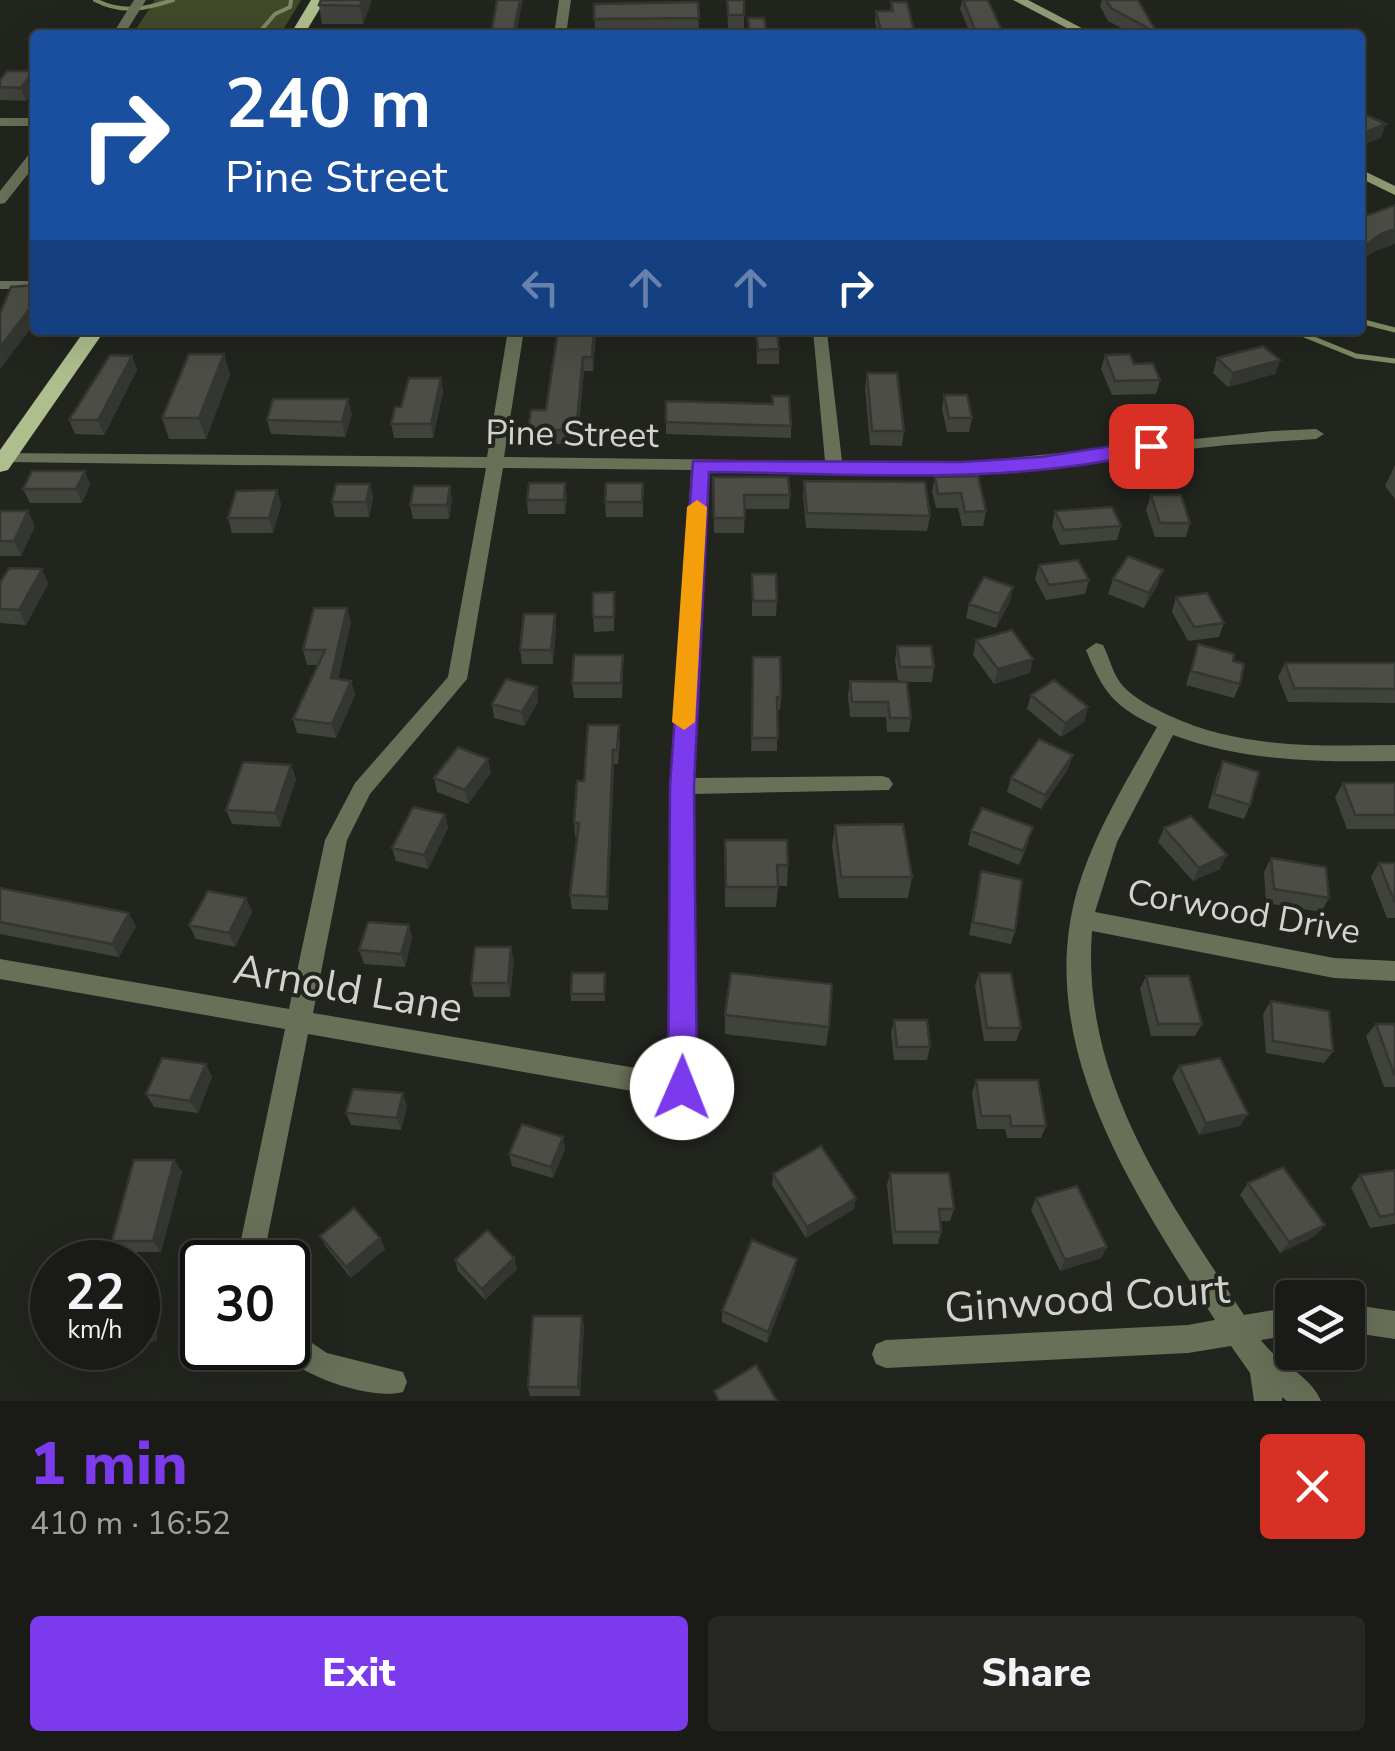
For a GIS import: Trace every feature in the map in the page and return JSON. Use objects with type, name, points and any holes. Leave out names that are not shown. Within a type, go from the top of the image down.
[{"type":"main road","points":[[301,30],[318,0]]},
{"type":"main road","points":[[3,461],[92,335]]},
{"type":"street","points":[[121,30],[140,0]]},
{"type":"street","points":[[561,30],[565,0]]},
{"type":"street","points":[[1019,0],[1079,30]]},
{"type":"street","points":[[0,122],[30,122]]},
{"type":"street","points":[[0,200],[30,162]]},
{"type":"street","points":[[1365,175],[1395,190]]},
{"type":"street","points":[[0,285],[30,285]]},
{"type":"street","points":[[254,1240],[336,840],[362,789],[457,678],[515,335]]},
{"type":"street","points":[[819,335],[834,465]]},
{"type":"street","name":"Pine Street","points":[[3,461],[963,468],[1041,464],[1185,441],[1316,434]]},
{"type":"street","points":[[700,466],[682,786],[882,784]]},
{"type":"street","points":[[1096,650],[1109,683],[1124,700],[1168,725],[1219,744],[1264,752],[1395,753]]},
{"type":"street","points":[[1168,725],[1099,858],[1082,919],[1078,990],[1090,1053],[1154,1203],[1264,1369],[1268,1401]]},
{"type":"street","name":"Arnold Lane","points":[[0,969],[682,1088],[682,786]]},
{"type":"street","name":"Corwood Drive","points":[[1082,919],[1334,968],[1395,972]]},
{"type":"street","points":[[1365,1320],[1395,1324]]},
{"type":"street","name":"Ginwood Court","points":[[886,1354],[1188,1340],[1275,1326]]},
{"type":"street","points":[[310,1357],[348,1374],[393,1382]]},
{"type":"street","points":[[1264,1369],[1299,1388],[1308,1401]]},
{"type":"green space","points":[[155,0],[301,0],[283,30],[135,30]]},
{"type":"building","points":[[321,0],[362,0],[360,6],[319,5]]},
{"type":"building","points":[[497,0],[520,0],[514,30],[492,30]]},
{"type":"building","points":[[727,0],[744,0],[744,15],[728,15]]},
{"type":"building","points":[[963,0],[988,0],[1002,30],[975,30]]},
{"type":"building","points":[[1106,0],[1138,0],[1155,30],[1151,30],[1111,8]]},
{"type":"building","points":[[698,2],[699,18],[594,19],[594,4]]},
{"type":"building","points":[[891,2],[907,2],[914,30],[881,30],[876,11],[893,11]]},
{"type":"building","points":[[748,18],[764,18],[766,30],[749,30]]},
{"type":"building","points":[[7,71],[30,71],[21,88],[0,87]]},
{"type":"building","points":[[1365,114],[1386,124],[1365,132]]},
{"type":"building","points":[[1395,205],[1395,229],[1365,245],[1365,216]]},
{"type":"building","points":[[30,285],[30,308],[0,347],[0,314],[11,287]]},
{"type":"building","points":[[557,335],[594,335],[592,357],[583,357],[576,430],[528,430],[531,410],[546,410]]},
{"type":"building","points":[[756,335],[777,335],[779,349],[758,350]]},
{"type":"building","points":[[1263,346],[1280,360],[1233,373],[1217,358]]},
{"type":"building","points":[[189,354],[224,354],[199,418],[162,418]]},
{"type":"building","points":[[1130,354],[1134,364],[1153,363],[1160,380],[1115,381],[1105,355]]},
{"type":"building","points":[[110,355],[132,356],[98,420],[69,420]]},
{"type":"building","points":[[867,373],[897,373],[904,431],[872,431]]},
{"type":"building","points":[[409,378],[441,378],[431,424],[391,424],[395,407],[401,407]]},
{"type":"building","points":[[944,395],[967,395],[972,418],[949,418]]},
{"type":"building","points":[[772,396],[789,396],[791,426],[666,422],[666,401],[773,404]]},
{"type":"building","points":[[273,399],[348,399],[342,422],[267,420]]},
{"type":"building","points":[[32,471],[85,471],[76,489],[23,489]]},
{"type":"building","points":[[978,476],[986,511],[965,512],[961,493],[938,494],[935,477]]},
{"type":"building","points":[[713,477],[788,477],[790,495],[744,495],[745,518],[714,518]]},
{"type":"building","points":[[804,481],[925,482],[930,516],[807,513]]},
{"type":"building","points":[[529,483],[565,483],[564,500],[527,500]]},
{"type":"building","points":[[606,483],[643,483],[642,502],[605,502]]},
{"type":"building","points":[[336,484],[370,484],[366,502],[332,502]]},
{"type":"building","points":[[414,486],[450,486],[447,505],[410,505]]},
{"type":"building","points":[[277,490],[269,518],[228,518],[236,491]]},
{"type":"building","points":[[1151,495],[1181,495],[1190,523],[1160,523]]},
{"type":"building","points":[[1112,507],[1121,526],[1064,530],[1055,511]]},
{"type":"building","points":[[0,511],[28,511],[14,541],[0,541]]},
{"type":"building","points":[[1128,556],[1163,570],[1149,593],[1113,579]]},
{"type":"building","points":[[1078,560],[1089,580],[1049,585],[1039,565]]},
{"type":"building","points":[[9,568],[42,569],[19,610],[0,609],[0,583]]},
{"type":"building","points":[[752,574],[776,574],[777,601],[753,601]]},
{"type":"building","points":[[984,577],[1013,587],[999,614],[969,604]]},
{"type":"building","points":[[614,592],[614,617],[593,617],[593,593]]},
{"type":"building","points":[[1207,593],[1224,623],[1194,627],[1176,597]]},
{"type":"building","points":[[314,608],[347,608],[331,678],[351,681],[332,724],[293,719],[325,650],[303,650]]},
{"type":"building","points":[[524,614],[555,614],[551,650],[520,650]]},
{"type":"building","points":[[1012,630],[1033,659],[998,669],[976,640]]},
{"type":"building","points":[[1198,644],[1234,654],[1233,661],[1244,664],[1240,684],[1191,671]]},
{"type":"building","points":[[897,646],[931,646],[934,667],[900,667]]},
{"type":"building","points":[[574,655],[623,655],[621,683],[572,683]]},
{"type":"building","points":[[753,657],[780,657],[778,738],[752,738]]},
{"type":"building","points":[[1285,663],[1395,663],[1395,689],[1294,688]]},
{"type":"building","points":[[506,679],[537,687],[522,712],[492,704]]},
{"type":"building","points":[[1054,680],[1088,707],[1065,723],[1031,695]]},
{"type":"building","points":[[850,681],[907,682],[911,718],[890,718],[888,702],[852,702]]},
{"type":"building","points":[[588,725],[619,725],[617,750],[613,750],[607,897],[570,895],[579,823],[574,823],[577,781],[584,781]]},
{"type":"building","points":[[1039,739],[1073,755],[1045,795],[1011,778]]},
{"type":"building","points":[[458,747],[488,759],[465,790],[434,778]]},
{"type":"building","points":[[1223,761],[1259,772],[1250,805],[1214,794]]},
{"type":"building","points":[[243,762],[291,765],[275,813],[226,810]]},
{"type":"building","points":[[1343,783],[1395,783],[1395,815],[1355,815]]},
{"type":"building","points":[[413,807],[445,814],[424,855],[392,848]]},
{"type":"building","points":[[982,808],[1033,827],[1023,851],[971,831]]},
{"type":"building","points":[[1191,816],[1227,855],[1199,868],[1164,828]]},
{"type":"building","points":[[903,824],[912,877],[841,877],[835,825]]},
{"type":"building","points":[[725,840],[787,840],[788,865],[777,865],[778,887],[726,887]]},
{"type":"building","points":[[1271,858],[1326,867],[1329,898],[1274,889]]},
{"type":"building","points":[[1379,863],[1395,863],[1395,903]]},
{"type":"building","points":[[981,871],[1022,880],[1015,931],[973,922]]},
{"type":"building","points":[[0,888],[129,913],[112,944],[0,922]]},
{"type":"building","points":[[208,891],[246,898],[229,933],[189,925]]},
{"type":"building","points":[[368,922],[409,925],[401,954],[359,950]]},
{"type":"building","points":[[475,947],[511,947],[508,983],[471,983]]},
{"type":"building","points":[[572,973],[605,973],[604,994],[571,994]]},
{"type":"building","points":[[731,973],[832,984],[829,1027],[725,1015]]},
{"type":"building","points":[[979,973],[1011,973],[1021,1028],[987,1028]]},
{"type":"building","points":[[1146,976],[1189,976],[1202,1024],[1158,1024]]},
{"type":"building","points":[[1271,1001],[1329,1011],[1333,1051],[1273,1041]]},
{"type":"building","points":[[894,1020],[927,1020],[930,1047],[897,1047]]},
{"type":"building","points":[[1376,1024],[1395,1024],[1395,1074],[1394,1074]]},
{"type":"building","points":[[162,1058],[206,1064],[190,1101],[146,1094]]},
{"type":"building","points":[[1220,1058],[1248,1114],[1206,1123],[1179,1066]]},
{"type":"building","points":[[976,1080],[1038,1080],[1046,1126],[1011,1126],[1010,1116],[981,1116]]},
{"type":"building","points":[[353,1089],[403,1093],[397,1118],[346,1113]]},
{"type":"building","points":[[522,1124],[563,1137],[551,1167],[509,1154]]},
{"type":"building","points":[[821,1146],[856,1198],[807,1227],[773,1174]]},
{"type":"building","points":[[134,1160],[174,1160],[153,1240],[112,1240]]},
{"type":"building","points":[[1283,1167],[1325,1225],[1289,1242],[1248,1183]]},
{"type":"building","points":[[1395,1170],[1395,1214],[1380,1217],[1360,1175]]},
{"type":"building","points":[[890,1173],[949,1173],[954,1209],[939,1209],[941,1232],[895,1232]]},
{"type":"building","points":[[1077,1186],[1107,1247],[1065,1260],[1036,1198]]},
{"type":"building","points":[[354,1208],[380,1238],[346,1267],[320,1236]]},
{"type":"building","points":[[487,1230],[514,1258],[482,1289],[455,1260]]},
{"type":"building","points":[[752,1240],[797,1259],[768,1332],[722,1311]]},
{"type":"building","points":[[533,1316],[582,1316],[578,1387],[528,1387]]},
{"type":"building","points":[[756,1365],[777,1401],[719,1401],[714,1391]]},
{"type":"waterway","points":[[95,0],[134,9],[173,0]]},
{"type":"waterway","points":[[261,30],[275,14],[290,7],[291,0]]},
{"type":"waterway","points":[[1365,322],[1395,330]]},
{"type":"waterway","points":[[1304,335],[1356,356],[1395,361]]},
{"type":"slow traffic","points":[[684,722],[697,507]]},
{"type":"route","points":[[682,1088],[682,786],[700,466],[963,468],[1041,464],[1151,446]]}]
